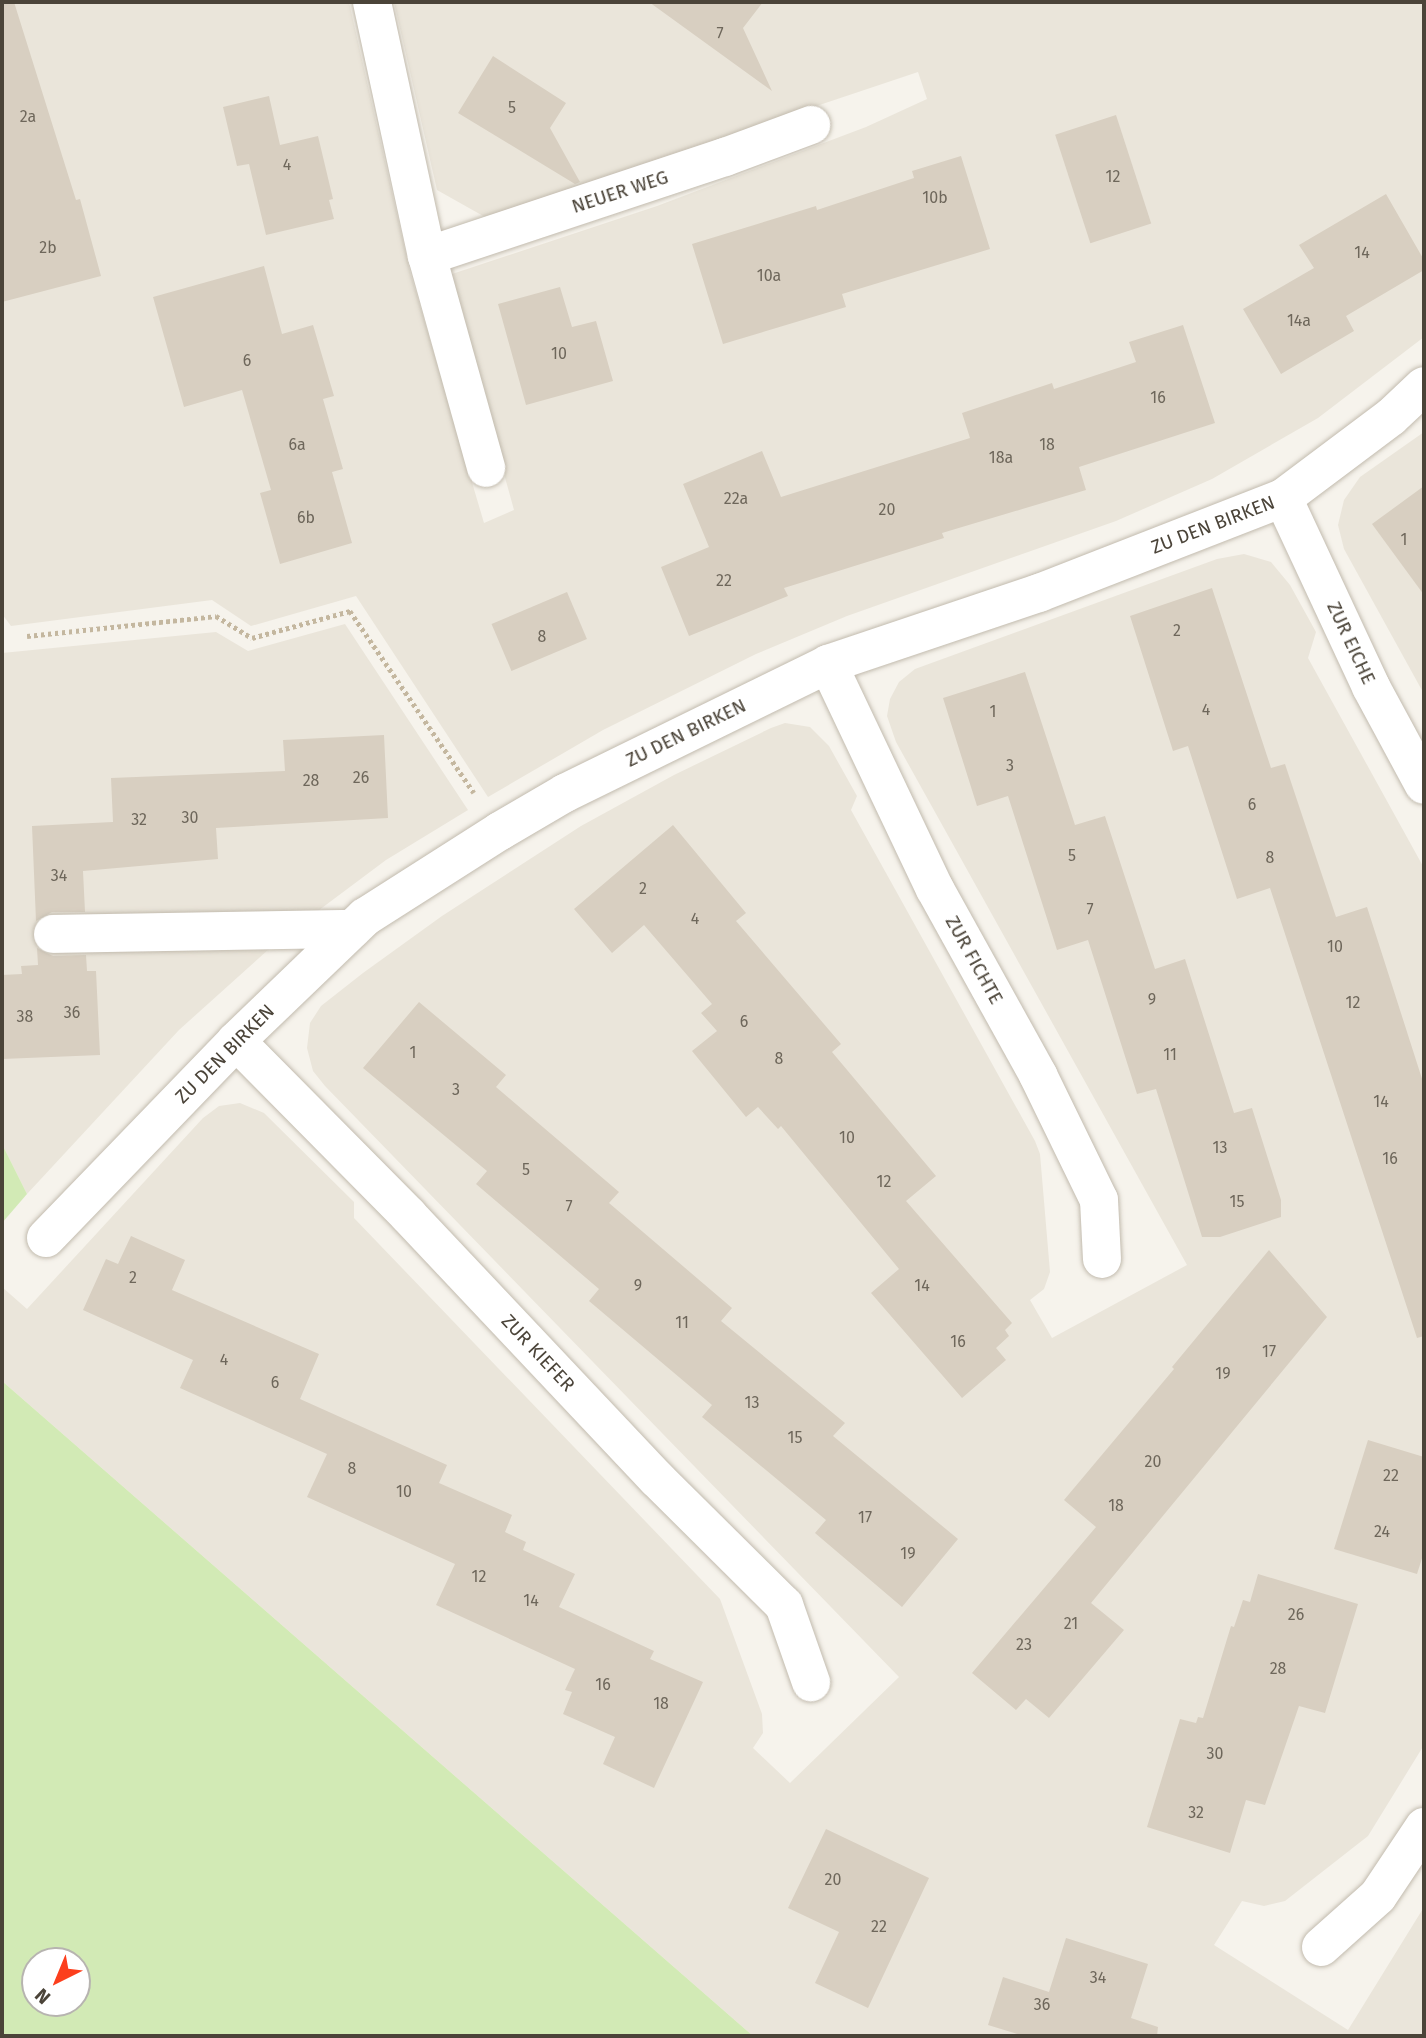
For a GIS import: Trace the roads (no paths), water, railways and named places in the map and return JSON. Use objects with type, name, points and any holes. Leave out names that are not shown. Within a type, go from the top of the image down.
[{"type":"street","points":[[372,2],[427,256],[486,468]]},
{"type":"street","name":"NEUER WEG","points":[[427,256],[725,157],[811,125]]},
{"type":"street","name":"ZU DEN BIRKEN","points":[[46,1238],[236,1041],[365,917],[500,831],[565,793],[828,664],[1039,593],[1283,498],[1391,417],[1424,386]]},
{"type":"street","name":"ZUR EICHE","points":[[1283,498],[1371,687],[1424,785]]},
{"type":"street","name":"ZUR FICHTE","points":[[828,664],[935,889],[1038,1075],[1099,1200],[1102,1259]]},
{"type":"street","points":[[53,934],[352,929]]},
{"type":"street","name":"ZUR KIEFER","points":[[236,1041],[409,1216],[657,1479],[784,1605],[811,1682]]},
{"type":"street","points":[[1321,1947],[1378,1896],[1424,1827]]}]
